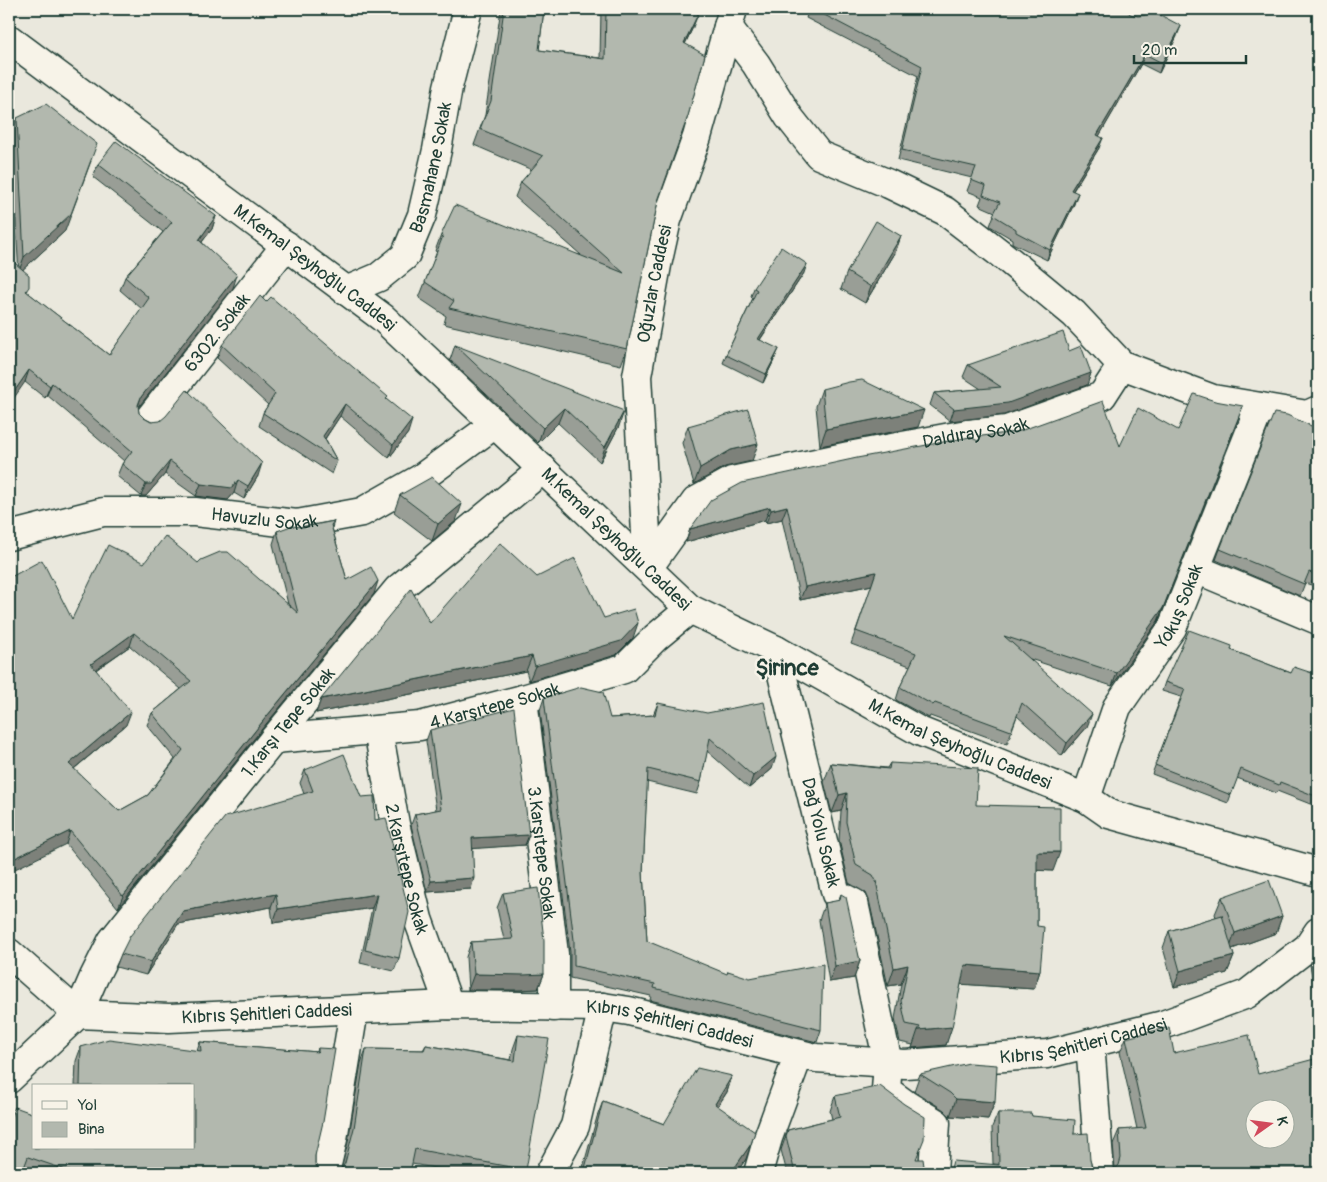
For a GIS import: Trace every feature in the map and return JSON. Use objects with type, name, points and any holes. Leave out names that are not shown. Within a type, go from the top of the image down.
[{"type":"street","name":"Basmahane Sokak","points":[[346,291],[379,277],[405,256],[422,214],[437,150],[448,87],[468,9]]},
{"type":"street","points":[[731,18],[756,64],[789,117],[819,155],[890,184],[945,211],[1074,314],[1122,365],[1213,399],[1307,415],[1318,410]]},
{"type":"street","name":"Oğuzlar Caddesi","points":[[648,568],[637,376],[667,220],[698,138],[731,18]]},
{"type":"street","name":"M.Kemal Şeyhoğlu Caddesi","points":[[9,39],[383,318],[690,609],[776,650],[919,731],[1086,798],[1109,814],[1318,872]]},
{"type":"street","name":"6302. Sokak","points":[[148,419],[286,245]]},
{"type":"street","name":"Daldıray Sokak","points":[[648,568],[696,501],[732,481],[849,456],[967,434],[1007,430],[1102,396],[1122,365]]},
{"type":"street","name":"Yokuş Sokak","points":[[1086,798],[1117,707],[1172,628],[1260,407]]},
{"type":"street","name":"Havuzlu Sokak","points":[[9,536],[103,512],[196,512],[297,524],[362,512],[420,479],[495,424]]},
{"type":"street","name":"1.Karşı Tepe Sokak","points":[[78,1014],[112,941],[274,739],[398,589],[542,469]]},
{"type":"street","points":[[1196,569],[1318,620]]},
{"type":"street","name":"4.Karşıtepe Sokak","points":[[274,739],[420,726],[523,699],[624,669],[655,638],[690,609]]},
{"type":"street","name":"Dağ Yolu Sokak","points":[[776,650],[836,894],[854,903],[888,1063]]},
{"type":"street","name":"3.Karşıtepe Sokak","points":[[523,699],[554,954],[554,1006]]},
{"type":"street","name":"2.Karşıtepe Sokak","points":[[378,730],[394,824],[418,919],[449,1005]]},
{"type":"street","name":"Kıbrıs Şehitleri Caddesi","points":[[78,1014],[169,1018],[449,1005],[603,1007],[629,1011],[816,1058],[905,1064],[1047,1054],[1163,1025],[1247,994],[1308,947],[1318,932]]},
{"type":"street","points":[[9,953],[78,1014],[9,1079]]},
{"type":"street","points":[[550,1173],[575,1126],[603,1007]]},
{"type":"street","points":[[325,1173],[333,1139],[354,1010]]},
{"type":"street","points":[[1090,1043],[1100,1173]]},
{"type":"street","points":[[758,1173],[768,1138],[799,1054]]},
{"type":"street","points":[[888,1063],[886,1090],[936,1123],[933,1173]]},
{"type":"building","points":[[504,9],[544,9],[539,50],[605,59],[606,9],[647,9],[658,14],[661,9],[691,9],[699,12],[684,43],[705,55],[688,116],[658,201],[627,349],[449,308],[454,301],[425,282],[443,236],[441,235],[455,205],[624,273],[521,182],[543,156],[480,129],[491,101]]},
{"type":"building","points":[[813,9],[1125,9],[1130,14],[1138,16],[1145,15],[1151,10],[1181,26],[1162,63],[1145,54],[1097,135],[1103,138],[1071,190],[1078,193],[1050,250],[1016,232],[1016,229],[993,215],[1000,202],[983,195],[986,186],[971,180],[976,167],[902,150],[922,66]]},
{"type":"building","points":[[46,104],[97,144],[71,214],[24,257],[17,118]]},
{"type":"building","points":[[9,110],[13,113],[9,120]]},
{"type":"building","points":[[116,141],[216,216],[199,240],[237,275],[141,397],[138,405],[139,413],[151,422],[160,421],[187,390],[262,463],[248,486],[238,480],[232,488],[201,484],[170,461],[151,484],[146,484],[122,464],[132,451],[52,383],[50,386],[29,370],[9,399],[9,258],[29,275],[29,287],[26,291],[109,355],[149,298],[125,277],[172,222],[98,164]]},
{"type":"building","points":[[876,221],[901,236],[871,287],[847,272]]},
{"type":"building","points":[[781,247],[807,264],[758,339],[779,349],[766,374],[726,355],[757,290],[754,288]]},
{"type":"building","points":[[260,296],[266,302],[271,297],[388,397],[386,399],[412,420],[393,445],[345,404],[323,436],[337,461],[263,413],[275,394],[222,345]]},
{"type":"building","points":[[1063,332],[1069,351],[1081,346],[1091,373],[1008,403],[954,409],[934,393],[1001,387],[968,365]]},
{"type":"building","points":[[455,345],[624,411],[605,447],[564,408],[543,428]]},
{"type":"building","points":[[862,380],[924,410],[826,429],[822,389]]},
{"type":"building","points":[[1194,394],[1215,401],[1243,406],[1163,608],[1117,673],[1004,636],[1092,714],[1067,743],[1022,703],[1011,731],[935,703],[933,705],[900,687],[916,653],[856,631],[876,572],[805,587],[787,506],[771,510],[770,507],[690,529],[711,500],[742,483],[857,458],[970,437],[978,441],[982,436],[1017,432],[1103,401],[1120,446],[1138,408],[1178,430]]},
{"type":"building","points":[[748,409],[758,444],[731,450],[700,468],[688,426]]},
{"type":"building","points":[[1274,413],[1287,415],[1318,429],[1318,565],[1315,574],[1309,572],[1304,584],[1220,549]]},
{"type":"building","points":[[432,477],[462,504],[438,524],[400,495]]},
{"type":"building","points":[[334,521],[331,525],[347,580],[371,567],[378,581],[123,896],[70,831],[9,861],[9,578],[42,560],[72,619],[108,545],[144,563],[165,536],[198,563],[220,552],[228,552],[298,613],[277,531],[291,526],[304,527]],"holes":[[[134,633],[191,681],[152,713],[183,750],[148,795],[119,811],[69,764],[131,712],[91,664]]]},
{"type":"building","points":[[500,543],[537,577],[575,558],[604,618],[634,609],[638,623],[621,641],[535,666],[532,656],[321,699],[411,589],[430,623]]},
{"type":"building","points":[[1189,630],[1232,646],[1231,650],[1291,673],[1294,667],[1318,675],[1318,797],[1280,782],[1279,785],[1241,769],[1231,795],[1155,765],[1185,689],[1165,682]]},
{"type":"building","points":[[581,687],[603,692],[610,718],[655,715],[658,703],[707,713],[764,702],[776,757],[753,776],[710,738],[701,782],[648,769],[643,872],[647,941],[727,974],[728,971],[750,978],[823,964],[821,1030],[654,988],[655,984],[574,966],[574,940],[544,698]]},
{"type":"building","points":[[514,708],[529,835],[472,838],[474,878],[431,881],[415,814],[441,809],[430,730]]},
{"type":"building","points":[[344,754],[361,797],[374,796],[375,820],[386,818],[409,912],[399,958],[365,950],[377,894],[278,909],[276,894],[183,911],[151,962],[121,954],[130,936],[225,817],[313,791],[305,770]]},
{"type":"building","points":[[831,763],[889,769],[890,763],[978,768],[976,805],[1060,807],[1060,852],[1037,852],[1037,926],[1044,927],[1040,971],[965,965],[952,1027],[918,1030],[920,1027],[906,1024],[901,1001],[908,965],[894,968],[876,881],[873,875],[856,865],[846,822],[847,793],[839,795]]},
{"type":"building","points":[[1269,880],[1282,916],[1235,933],[1222,897]]},
{"type":"building","points":[[538,888],[544,940],[544,974],[474,974],[471,942],[513,939],[503,893]]},
{"type":"building","points":[[841,894],[846,897],[860,961],[835,966],[825,903],[840,900]]},
{"type":"building","points":[[1222,915],[1234,956],[1180,971],[1169,931]]},
{"type":"building","points":[[1318,948],[1318,967],[1315,951]]},
{"type":"building","points":[[1169,1027],[1174,1053],[1249,1035],[1258,1074],[1318,1058],[1318,1173],[1110,1173],[1119,1165],[1121,1158],[1119,1130],[1146,1128],[1126,1038]]},
{"type":"building","points":[[518,1035],[549,1039],[526,1170],[415,1149],[410,1173],[336,1173],[341,1170],[345,1163],[354,1128],[366,1049],[424,1050],[426,1045],[515,1061]]},
{"type":"building","points":[[109,1039],[201,1051],[200,1042],[318,1052],[318,1048],[335,1049],[323,1122],[315,1156],[315,1164],[319,1170],[325,1173],[75,1173],[28,1157],[22,1173],[9,1173],[9,1120],[15,1107],[32,1113],[32,1150],[195,1150],[195,1084],[80,1084],[81,1047]]},
{"type":"building","points":[[969,1063],[997,1065],[995,1102],[956,1099],[950,1093],[920,1074]]},
{"type":"building","points":[[697,1068],[732,1076],[715,1104],[755,1132],[751,1144],[731,1173],[561,1173],[568,1166],[584,1172],[603,1101],[664,1124]]},
{"type":"building","points":[[880,1086],[925,1117],[924,1139],[916,1159],[923,1159],[924,1166],[934,1173],[795,1173],[786,1136],[788,1130],[840,1117],[835,1096]]},
{"type":"building","points":[[998,1113],[1031,1113],[1032,1116],[1075,1120],[1074,1134],[1088,1133],[1090,1160],[1092,1167],[1098,1173],[943,1173],[951,1168],[953,1161],[999,1165]]},
{"type":"district","name":"Şirince","points":[[787,667]]}]
